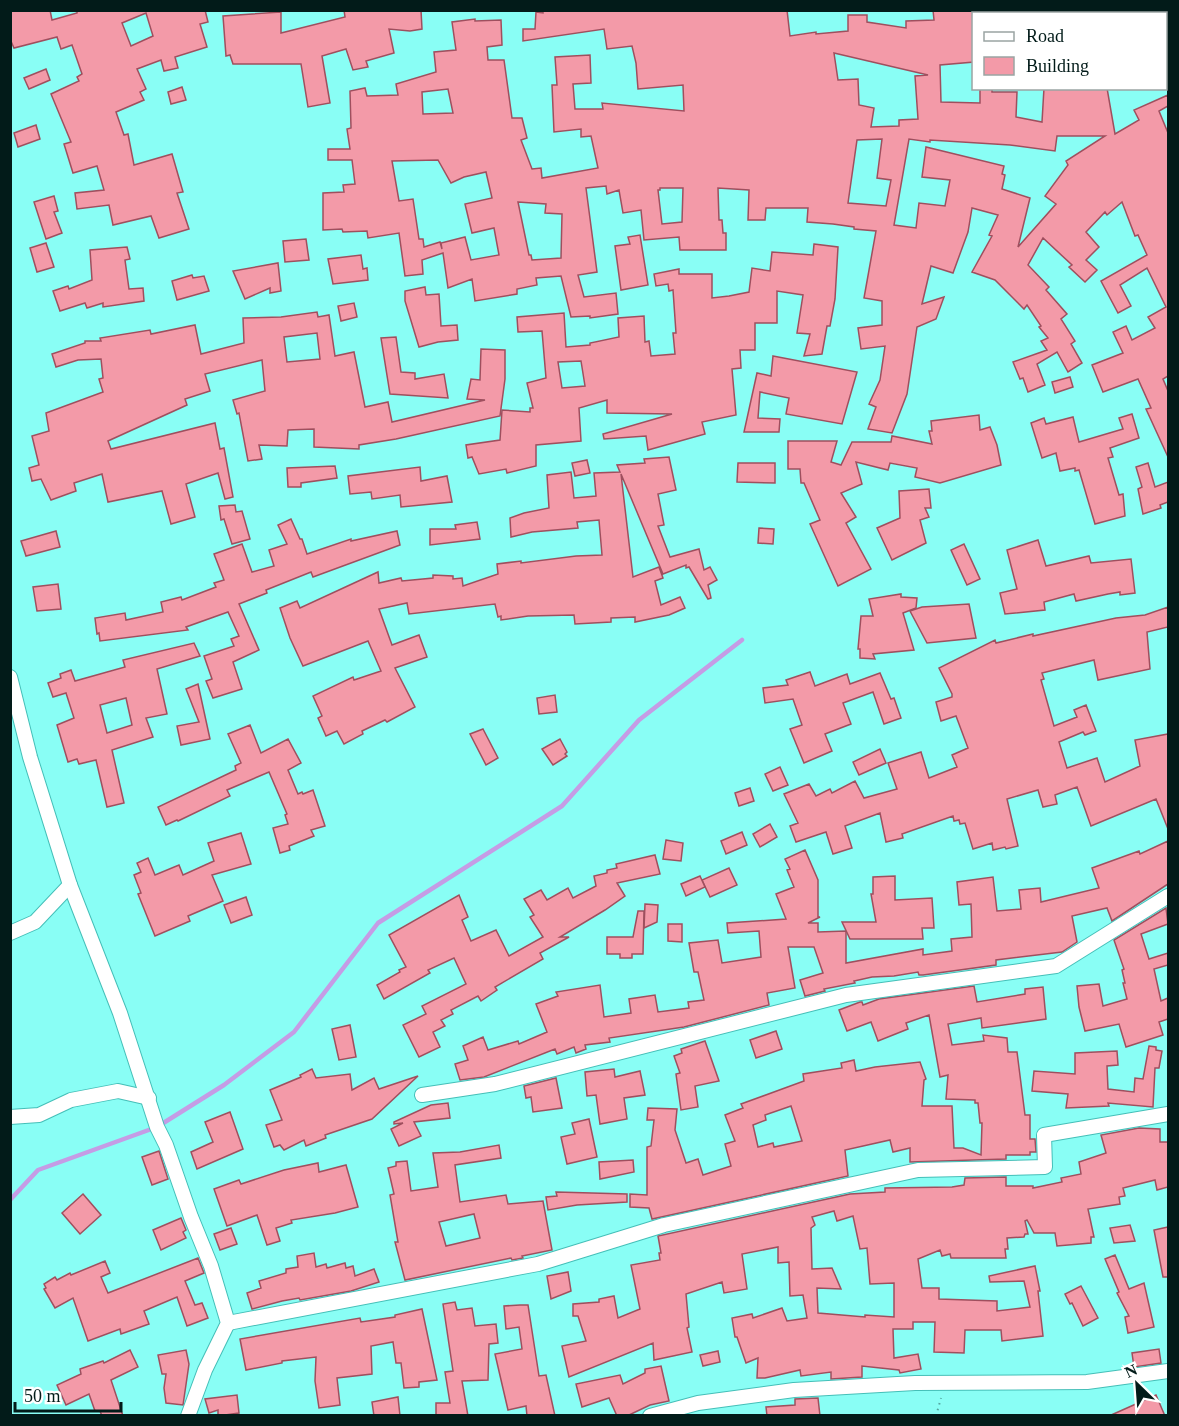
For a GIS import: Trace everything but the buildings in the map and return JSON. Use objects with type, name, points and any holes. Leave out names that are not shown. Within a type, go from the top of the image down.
[{"type":"street","points":[[10,677],[30,757],[70,885],[120,1013],[157,1127],[211,1266],[228,1323],[205,1370],[188,1416]]},
{"type":"street","points":[[10,933],[35,922],[70,885]]},
{"type":"street","points":[[422,1095],[495,1083],[846,994],[1056,966],[1168,896]]},
{"type":"street","points":[[10,1117],[39,1115],[71,1100],[118,1091],[149,1098]]},
{"type":"street","points":[[228,1323],[538,1264],[664,1225],[918,1170],[1045,1167],[1044,1135],[1168,1114]]},
{"type":"street","points":[[650,1416],[698,1403],[794,1390],[945,1383],[1087,1382],[1168,1371]]},
{"type":"path","points":[[936,1416],[945,1383]]},
{"type":"waterway","points":[[10,1200],[38,1170],[157,1127],[224,1085],[294,1032],[378,923],[562,806],[639,720],[742,640]]}]
